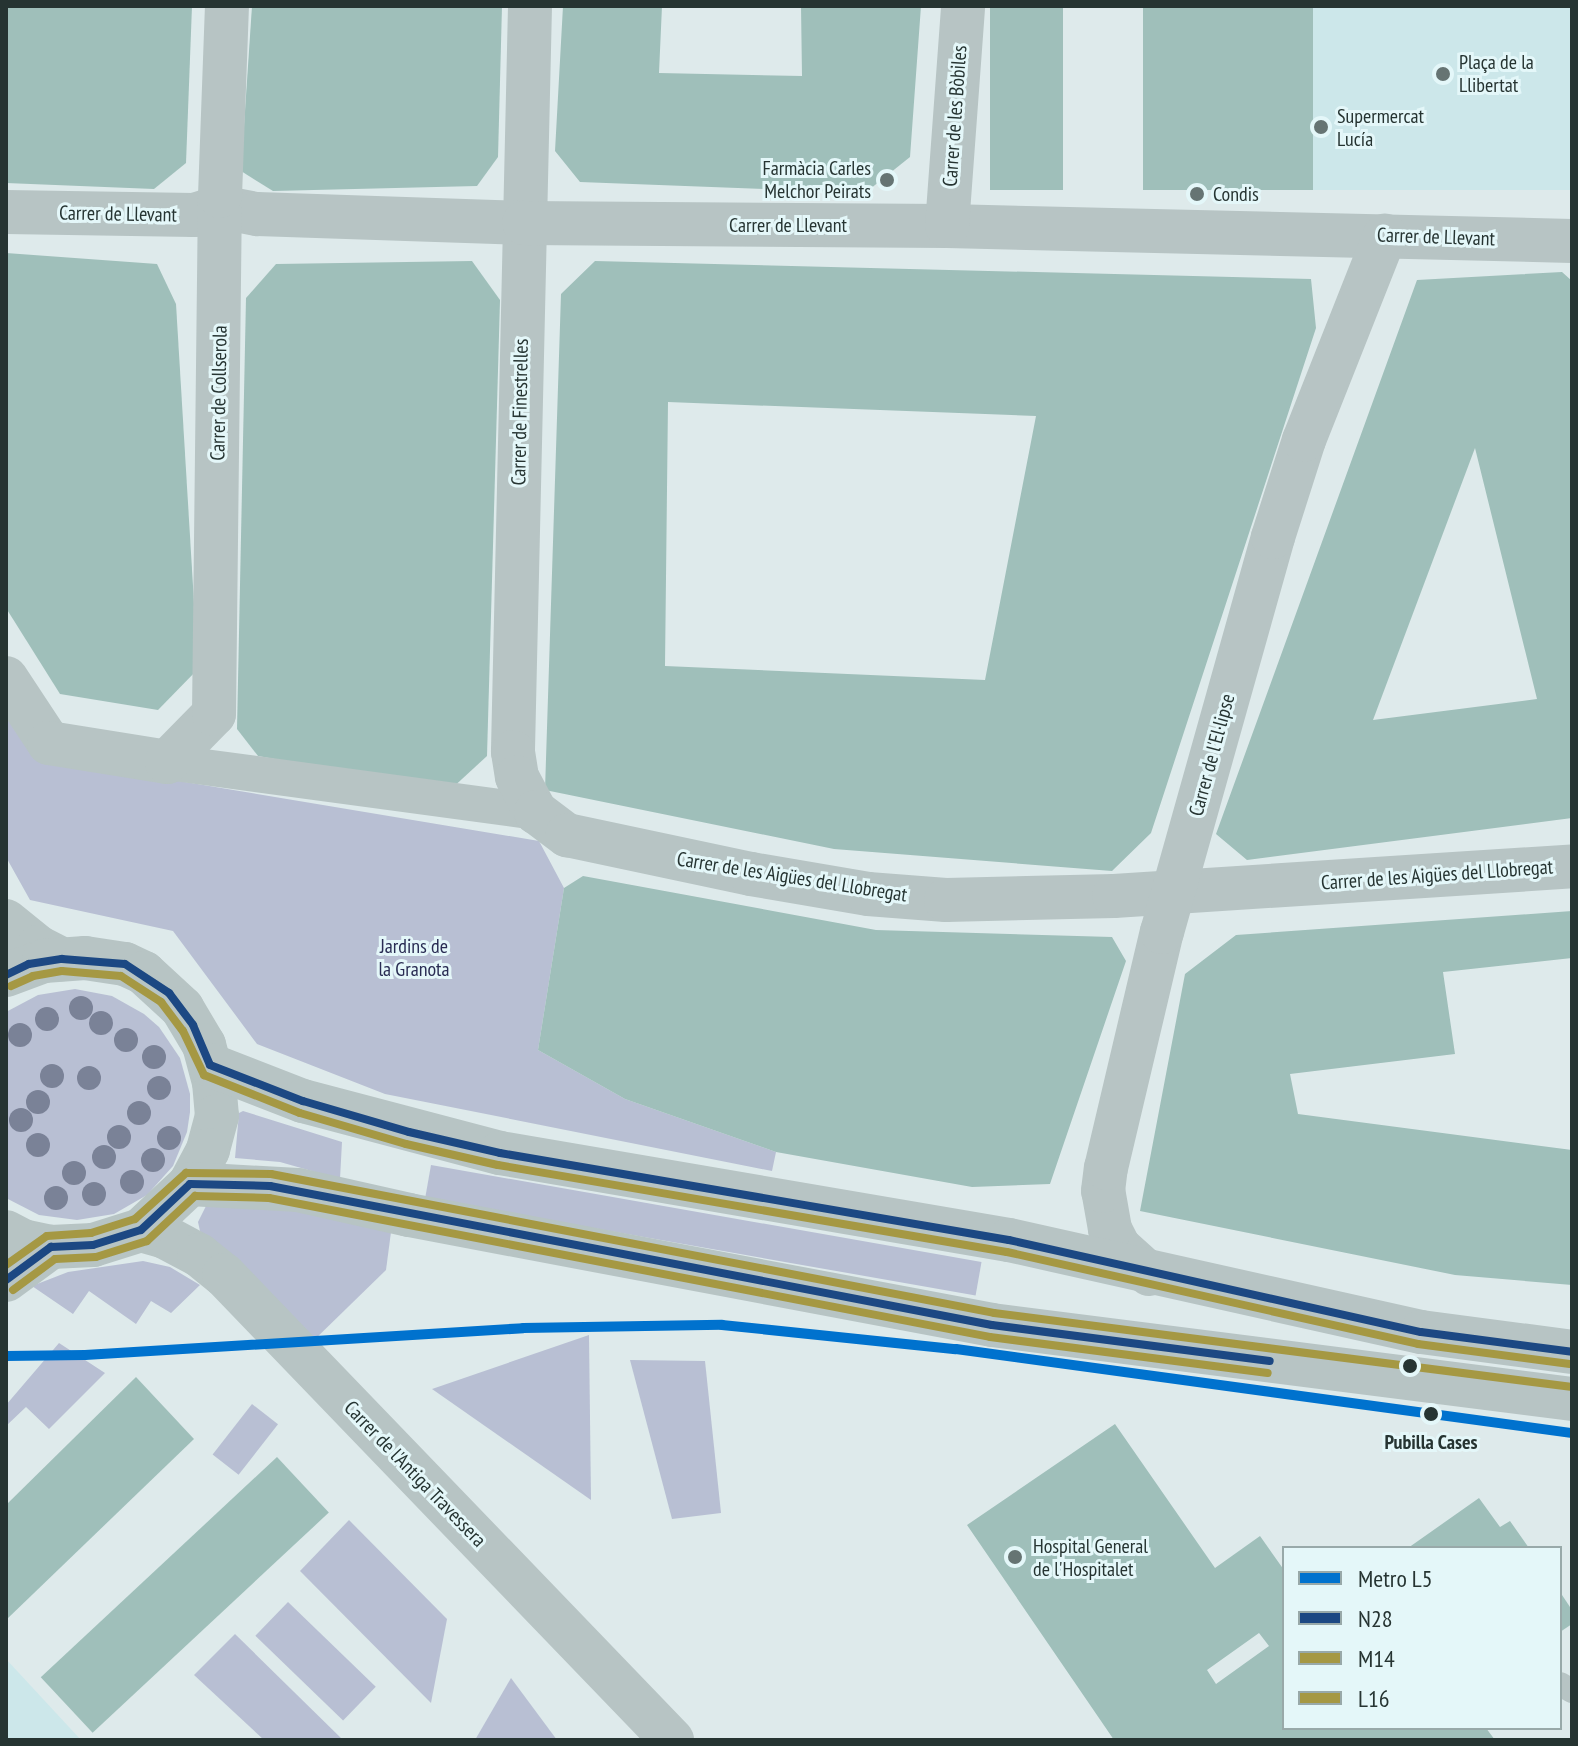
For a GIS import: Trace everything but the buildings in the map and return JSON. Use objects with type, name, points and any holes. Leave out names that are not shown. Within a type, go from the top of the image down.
[{"type":"street","name":"Carrer de Collserola","points":[[167,762],[214,714],[220,207],[227,6]]},
{"type":"street","name":"Carrer de Finestrelles","points":[[530,6],[513,752],[517,777],[536,812]]},
{"type":"street","name":"Carrer de les Bòbiles","points":[[947,226],[963,6]]},
{"type":"street","name":"Carrer de Llevant","points":[[6,212],[194,215],[220,207],[257,214],[524,223],[947,226],[1572,241]]},
{"type":"street","name":"Carrer de l'El·lipse","points":[[1149,1274],[1119,1247],[1110,1229],[1103,1191],[1158,946],[1286,495],[1304,440],[1385,235]]},
{"type":"street","points":[[6,678],[49,743],[167,762]]},
{"type":"street","name":"Carrer de les Aigües del Llobregat","points":[[167,762],[536,812],[567,835],[751,874],[868,894],[946,900],[1174,892],[1572,866]]},
{"type":"street","points":[[6,921],[38,947],[62,959]]},
{"type":"street","points":[[6,975],[29,964],[62,959],[104,960],[144,973],[182,1008],[204,1045],[217,1116],[208,1150],[190,1184],[141,1230],[93,1245],[51,1247],[23,1241],[6,1232]]},
{"type":"street","points":[[210,1065],[303,1101],[500,1153],[1009,1240],[1149,1274],[1421,1332],[1572,1352]]},
{"type":"street","points":[[190,1184],[298,1190],[409,1215],[992,1325],[1572,1399]]},
{"type":"street","name":"Carrer de l'Antiga Travessera","points":[[141,1230],[187,1249],[224,1275],[672,1740]]},
{"type":"street","points":[[6,1280],[51,1247]]},
{"type":"green space","name":"Jardins de la Granota","points":[[6,711],[35,757],[539,841],[564,888],[538,1050],[625,1099],[776,1152],[772,1171],[385,1094],[257,1044],[173,931],[30,900],[6,857]]},
{"type":"green space","points":[[75,989],[112,996],[144,1014],[159,1027],[180,1058],[190,1094],[187,1132],[173,1166],[147,1195],[114,1214],[77,1220],[39,1215],[6,1198],[6,1012],[38,995]]},
{"type":"green space","points":[[243,1111],[342,1142],[340,1179],[280,1162],[235,1158],[239,1113]]},
{"type":"green space","points":[[431,1165],[982,1262],[976,1296],[425,1198]]},
{"type":"green space","points":[[245,1198],[391,1232],[386,1270],[309,1345],[200,1231],[198,1222],[207,1204]]},
{"type":"green space","points":[[143,1261],[170,1267],[200,1285],[171,1313],[151,1301],[136,1324],[89,1291],[73,1314],[32,1286],[68,1272]]},
{"type":"green space","points":[[589,1335],[591,1500],[432,1389]]},
{"type":"green space","points":[[59,1343],[105,1373],[49,1429],[26,1407],[6,1426],[6,1405]]},
{"type":"green space","points":[[630,1360],[705,1361],[721,1513],[672,1519]]},
{"type":"green space","points":[[252,1404],[278,1424],[239,1475],[213,1454]]},
{"type":"green space","points":[[349,1520],[447,1619],[431,1703],[300,1571]]},
{"type":"green space","points":[[288,1602],[376,1687],[343,1721],[255,1636]]},
{"type":"green space","points":[[235,1634],[343,1740],[264,1740],[194,1675]]},
{"type":"green space","points":[[511,1678],[557,1740],[475,1740]]},
{"type":"shaded area","name":"Plaça de la Llibertat","points":[[1313,6],[1572,6],[1572,190],[1313,190]]},
{"type":"shaded area","points":[[6,1659],[81,1740],[6,1740]]},
{"type":"metro line","name":"L5","points":[[6,1356],[85,1355],[523,1328],[722,1325],[956,1349],[1572,1433]]},
{"type":"transit line","name":"N28","points":[[6,975],[29,964],[62,959],[125,964],[169,993],[193,1025],[210,1065],[303,1101],[409,1132],[500,1153],[1009,1240],[1421,1332],[1572,1352]]},
{"type":"transit line","name":"M14","points":[[11,986],[33,976],[62,971],[121,976],[161,1002],[183,1031],[204,1075],[300,1113],[406,1144],[498,1165],[1007,1252],[1418,1344],[1570,1364]]},
{"type":"transit line","name":"L16","points":[[6,1265],[47,1236],[91,1233],[135,1219],[186,1173],[271,1174],[994,1313],[1572,1387]]},
{"type":"transit line","name":"N28","points":[[6,1280],[51,1247],[93,1245],[141,1230],[190,1184],[270,1186],[992,1325],[1270,1361]]},
{"type":"transit line","name":"M14","points":[[13,1290],[55,1259],[96,1257],[147,1241],[195,1196],[269,1198],[990,1337],[1268,1373]]},
{"type":"place","name":"Plaça de la Llibertat","points":[[1443,74]]},
{"type":"place","name":"Supermercat Lucía","points":[[1321,127]]},
{"type":"place","name":"Farmàcia Carles Melchor Peirats","points":[[887,180]]},
{"type":"place","name":"Condis","points":[[1197,194]]},
{"type":"place","name":"Pubilla Cases","points":[[1431,1414]]},
{"type":"place","name":"Hospital General de l'Hospitalet","points":[[1015,1557]]}]
